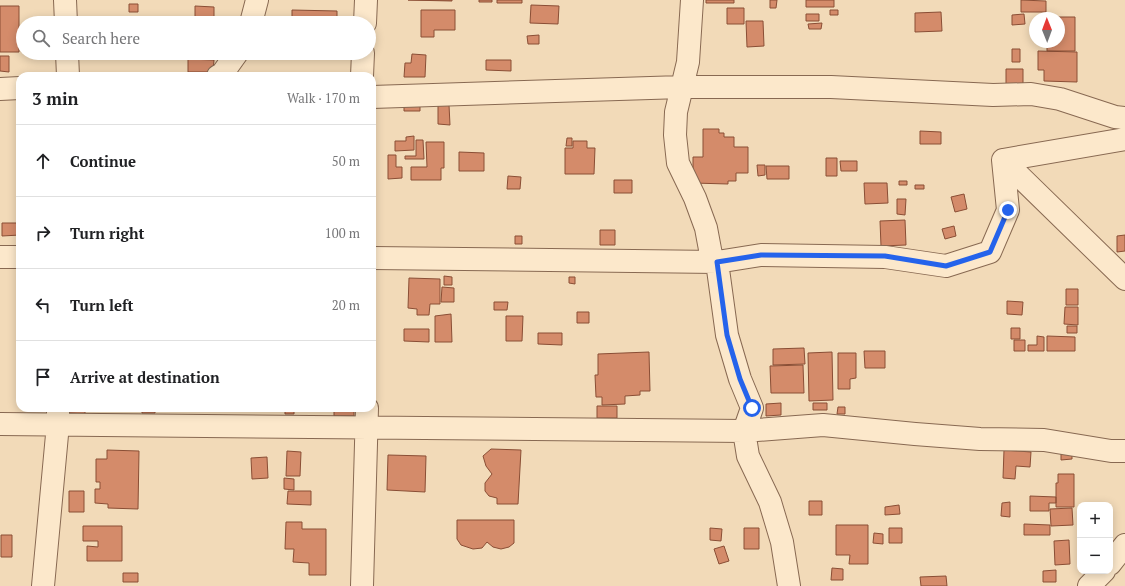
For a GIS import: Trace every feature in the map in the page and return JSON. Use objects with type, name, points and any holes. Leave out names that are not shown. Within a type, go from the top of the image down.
[{"type":"street","points":[[65,0],[66,16]]},
{"type":"street","points":[[253,16],[257,0]]},
{"type":"street","points":[[365,16],[366,0]]},
{"type":"street","points":[[692,0],[688,62],[676,112],[678,163],[695,198],[706,228],[712,260],[717,262]]},
{"type":"street","points":[[67,60],[68,72]]},
{"type":"street","points":[[224,72],[233,60]]},
{"type":"street","points":[[362,72],[363,60]]},
{"type":"street","points":[[376,97],[682,87],[831,87],[994,95],[1031,94],[1060,99],[1115,117],[1125,118]]},
{"type":"street","points":[[0,89],[16,88]]},
{"type":"street","points":[[1003,160],[1125,139]]},
{"type":"street","points":[[376,258],[717,262],[761,255],[885,256],[946,266],[990,252],[1008,210],[1003,160]]},
{"type":"street","points":[[1003,160],[1125,279]]},
{"type":"street","points":[[0,256],[16,257]]},
{"type":"street","points":[[717,262],[727,335],[740,379],[752,408],[744,431],[748,456],[770,502],[782,542],[789,586]]},
{"type":"street","points":[[0,424],[58,416],[367,417],[744,431],[823,425],[980,439],[1044,440],[1111,451],[1125,451]]},
{"type":"street","points":[[43,586],[58,416]]},
{"type":"street","points":[[362,586],[367,417]]},
{"type":"street","points":[[1113,560],[1125,545]]},
{"type":"street","points":[[1089,586],[1101,574]]},
{"type":"building","points":[[408,0],[452,0],[452,1]]},
{"type":"building","points":[[479,0],[492,0],[492,2],[479,2]]},
{"type":"building","points":[[497,0],[522,0],[522,3],[497,3]]},
{"type":"building","points":[[706,0],[734,0],[734,3],[706,3]]},
{"type":"building","points":[[770,0],[777,0],[776,8],[770,8]]},
{"type":"building","points":[[806,0],[834,0],[834,7],[806,7]]},
{"type":"building","points":[[1021,0],[1046,1],[1046,12],[1021,12]]},
{"type":"building","points":[[129,4],[138,4],[138,12],[129,12]]},
{"type":"building","points":[[531,5],[559,6],[558,24],[530,23]]},
{"type":"building","points":[[0,6],[19,6],[19,16],[16,16],[16,52],[0,52]]},
{"type":"building","points":[[195,6],[214,7],[214,16],[195,16]]},
{"type":"building","points":[[727,8],[744,8],[744,24],[727,24]]},
{"type":"building","points":[[292,10],[337,11],[337,16],[292,16]]},
{"type":"building","points":[[421,10],[455,10],[455,30],[434,30],[434,37],[421,37]]},
{"type":"building","points":[[830,10],[838,10],[838,15],[830,15]]},
{"type":"building","points":[[941,12],[942,31],[915,32],[915,13]]},
{"type":"building","points":[[806,14],[819,14],[819,21],[806,21]]},
{"type":"building","points":[[1024,14],[1025,24],[1012,25],[1012,15]]},
{"type":"building","points":[[1065,17],[1075,17],[1075,51],[1047,51],[1047,48],[1065,48]]},
{"type":"building","points":[[746,21],[763,21],[764,46],[747,47]]},
{"type":"building","points":[[822,23],[821,29],[809,29],[808,24]]},
{"type":"building","points":[[539,35],[539,44],[528,44],[527,36]]},
{"type":"building","points":[[1012,49],[1020,49],[1020,62],[1012,62]]},
{"type":"building","points":[[1038,51],[1077,52],[1077,82],[1044,81],[1044,70],[1038,70]]},
{"type":"building","points":[[412,54],[426,55],[425,77],[404,77],[405,63],[411,63]]},
{"type":"building","points":[[0,56],[9,56],[9,72],[0,71]]},
{"type":"building","points":[[188,60],[214,60],[213,72],[188,72]]},
{"type":"building","points":[[486,60],[511,60],[511,71],[486,70]]},
{"type":"building","points":[[1006,69],[1023,69],[1023,86],[1006,86]]},
{"type":"building","points":[[404,104],[420,104],[420,111],[404,111]]},
{"type":"building","points":[[438,105],[449,105],[450,125],[438,124]]},
{"type":"building","points":[[703,129],[719,129],[719,133],[724,133],[724,137],[734,137],[734,147],[748,147],[748,173],[736,173],[736,181],[728,181],[728,184],[693,183],[693,157],[703,157]]},
{"type":"building","points":[[920,131],[941,132],[941,144],[920,144]]},
{"type":"building","points":[[414,136],[414,150],[395,151],[395,141],[406,141],[406,137]]},
{"type":"building","points":[[567,138],[572,138],[572,146],[566,146]]},
{"type":"building","points":[[416,140],[423,140],[424,159],[405,159],[405,156],[416,156]]},
{"type":"building","points":[[573,141],[587,141],[587,148],[595,148],[594,174],[565,174],[565,148],[573,148]]},
{"type":"building","points":[[426,142],[444,142],[444,168],[441,168],[441,180],[411,180],[411,167],[427,167]]},
{"type":"building","points":[[459,152],[484,153],[484,171],[459,171]]},
{"type":"building","points":[[388,155],[396,155],[396,167],[402,167],[402,178],[388,179]]},
{"type":"building","points":[[826,158],[837,158],[837,176],[826,176]]},
{"type":"building","points":[[840,161],[857,161],[857,171],[841,171]]},
{"type":"building","points":[[757,165],[765,165],[765,175],[758,176]]},
{"type":"building","points":[[766,166],[789,166],[789,179],[767,179]]},
{"type":"building","points":[[508,176],[521,177],[520,189],[507,189]]},
{"type":"building","points":[[614,180],[632,180],[632,193],[614,193]]},
{"type":"building","points":[[899,181],[907,181],[907,185],[899,185]]},
{"type":"building","points":[[864,183],[887,183],[888,203],[865,204]]},
{"type":"building","points":[[915,185],[924,185],[924,189],[915,189]]},
{"type":"building","points":[[964,194],[967,209],[955,212],[951,197]]},
{"type":"building","points":[[897,199],[906,199],[905,215],[897,214]]},
{"type":"building","points":[[905,220],[906,245],[881,246],[880,221]]},
{"type":"building","points":[[2,223],[16,223],[16,235],[2,236]]},
{"type":"building","points":[[954,226],[956,236],[945,239],[942,229]]},
{"type":"building","points":[[600,230],[615,230],[615,245],[600,245]]},
{"type":"building","points":[[1125,235],[1125,251],[1117,252],[1117,236]]},
{"type":"building","points":[[515,236],[522,236],[522,244],[515,244]]},
{"type":"building","points":[[444,276],[452,277],[452,285],[444,285]]},
{"type":"building","points":[[569,277],[575,277],[575,284],[569,283]]},
{"type":"building","points":[[409,278],[440,279],[440,304],[430,304],[429,315],[417,315],[417,309],[408,308]]},
{"type":"building","points":[[442,287],[454,288],[454,302],[441,302]]},
{"type":"building","points":[[1066,289],[1078,289],[1078,305],[1066,305]]},
{"type":"building","points":[[1007,301],[1023,302],[1022,315],[1007,314]]},
{"type":"building","points":[[494,302],[508,302],[507,310],[494,310]]},
{"type":"building","points":[[1065,307],[1078,307],[1078,325],[1064,324]]},
{"type":"building","points":[[577,312],[589,312],[589,323],[577,323]]},
{"type":"building","points":[[451,314],[452,342],[435,342],[435,316]]},
{"type":"building","points":[[506,316],[523,316],[522,341],[506,341]]},
{"type":"building","points":[[1067,326],[1077,326],[1077,333],[1067,333]]},
{"type":"building","points":[[1011,328],[1020,328],[1020,339],[1011,339]]},
{"type":"building","points":[[404,329],[429,329],[429,342],[404,341]]},
{"type":"building","points":[[538,333],[562,333],[562,345],[538,344]]},
{"type":"building","points":[[1037,336],[1044,337],[1044,351],[1028,351],[1028,345],[1037,345]]},
{"type":"building","points":[[1047,336],[1075,337],[1075,351],[1047,351]]},
{"type":"building","points":[[1014,340],[1025,340],[1025,351],[1014,351]]},
{"type":"building","points":[[804,348],[805,364],[773,365],[773,349]]},
{"type":"building","points":[[864,351],[885,351],[885,368],[865,368]]},
{"type":"building","points":[[649,352],[650,391],[640,391],[640,395],[625,396],[625,404],[602,405],[602,397],[596,397],[595,375],[598,375],[598,354]]},
{"type":"building","points":[[832,352],[833,400],[809,401],[808,353]]},
{"type":"building","points":[[838,353],[856,353],[856,378],[850,379],[850,389],[838,389]]},
{"type":"building","points":[[803,365],[804,393],[771,393],[770,366]]},
{"type":"building","points":[[781,403],[781,415],[766,416],[766,404]]},
{"type":"building","points":[[813,403],[827,403],[827,410],[813,410]]},
{"type":"building","points":[[597,406],[617,406],[617,418],[597,418]]},
{"type":"building","points":[[838,407],[845,407],[845,414],[837,414]]},
{"type":"building","points":[[85,412],[85,414],[69,413]]},
{"type":"building","points":[[142,412],[155,412],[155,413]]},
{"type":"building","points":[[285,412],[294,412],[294,414],[285,414]]},
{"type":"building","points":[[334,412],[354,412],[354,416],[334,416]]},
{"type":"building","points":[[491,449],[521,450],[518,504],[497,504],[497,498],[489,496],[485,491],[485,483],[492,474],[486,466],[483,456]]},
{"type":"building","points":[[107,450],[139,451],[138,509],[108,508],[108,504],[95,503],[95,489],[100,489],[100,482],[96,482],[96,459],[107,459]]},
{"type":"building","points":[[1004,450],[1031,452],[1030,467],[1016,466],[1015,479],[1003,478]]},
{"type":"building","points":[[287,451],[301,452],[300,476],[286,476]]},
{"type":"building","points":[[1061,454],[1072,454],[1072,459],[1061,460]]},
{"type":"building","points":[[388,455],[426,456],[425,492],[387,490]]},
{"type":"building","points":[[267,457],[268,478],[252,479],[251,458]]},
{"type":"building","points":[[1058,474],[1074,474],[1074,507],[1056,507],[1056,483],[1058,483]]},
{"type":"building","points":[[284,478],[294,479],[294,490],[284,489]]},
{"type":"building","points":[[69,491],[84,491],[84,512],[69,512]]},
{"type":"building","points":[[288,491],[311,491],[311,505],[287,504]]},
{"type":"building","points":[[1030,496],[1056,497],[1056,503],[1049,503],[1049,511],[1030,511]]},
{"type":"building","points":[[809,501],[822,501],[822,515],[809,515]]},
{"type":"building","points":[[1010,502],[1010,517],[1001,516],[1002,503]]},
{"type":"building","points":[[899,505],[900,514],[885,515],[885,507]]},
{"type":"building","points":[[1072,508],[1073,525],[1051,526],[1050,509]]},
{"type":"building","points":[[457,520],[514,520],[514,543],[509,547],[501,549],[493,547],[487,542],[482,548],[473,549],[461,545],[457,539]]},
{"type":"building","points":[[286,522],[302,522],[302,529],[326,529],[326,575],[309,575],[309,563],[293,562],[294,549],[285,549]]},
{"type":"building","points":[[1024,524],[1050,525],[1050,535],[1024,535]]},
{"type":"building","points":[[836,525],[868,525],[868,564],[849,564],[850,555],[836,555]]},
{"type":"building","points":[[83,526],[122,526],[122,561],[87,561],[87,546],[98,547],[98,541],[83,541]]},
{"type":"building","points":[[710,528],[722,529],[721,541],[710,540]]},
{"type":"building","points":[[744,528],[759,528],[759,549],[744,549]]},
{"type":"building","points":[[889,528],[902,528],[902,543],[889,543]]},
{"type":"building","points":[[874,533],[883,534],[883,544],[873,543]]},
{"type":"building","points":[[1,535],[12,535],[12,557],[1,557]]},
{"type":"building","points":[[1069,540],[1070,564],[1055,565],[1054,541]]},
{"type":"building","points":[[724,546],[729,561],[719,564],[714,549]]},
{"type":"building","points":[[832,568],[843,569],[843,580],[831,580]]},
{"type":"building","points":[[1056,570],[1056,582],[1043,582],[1043,571]]},
{"type":"building","points":[[123,573],[138,573],[138,582],[123,582]]},
{"type":"building","points":[[946,576],[947,586],[921,586],[920,577]]},
{"type":"route","points":[[752,408],[740,379],[727,335],[717,262],[761,255],[885,256],[946,266],[990,252],[1008,210]]}]
